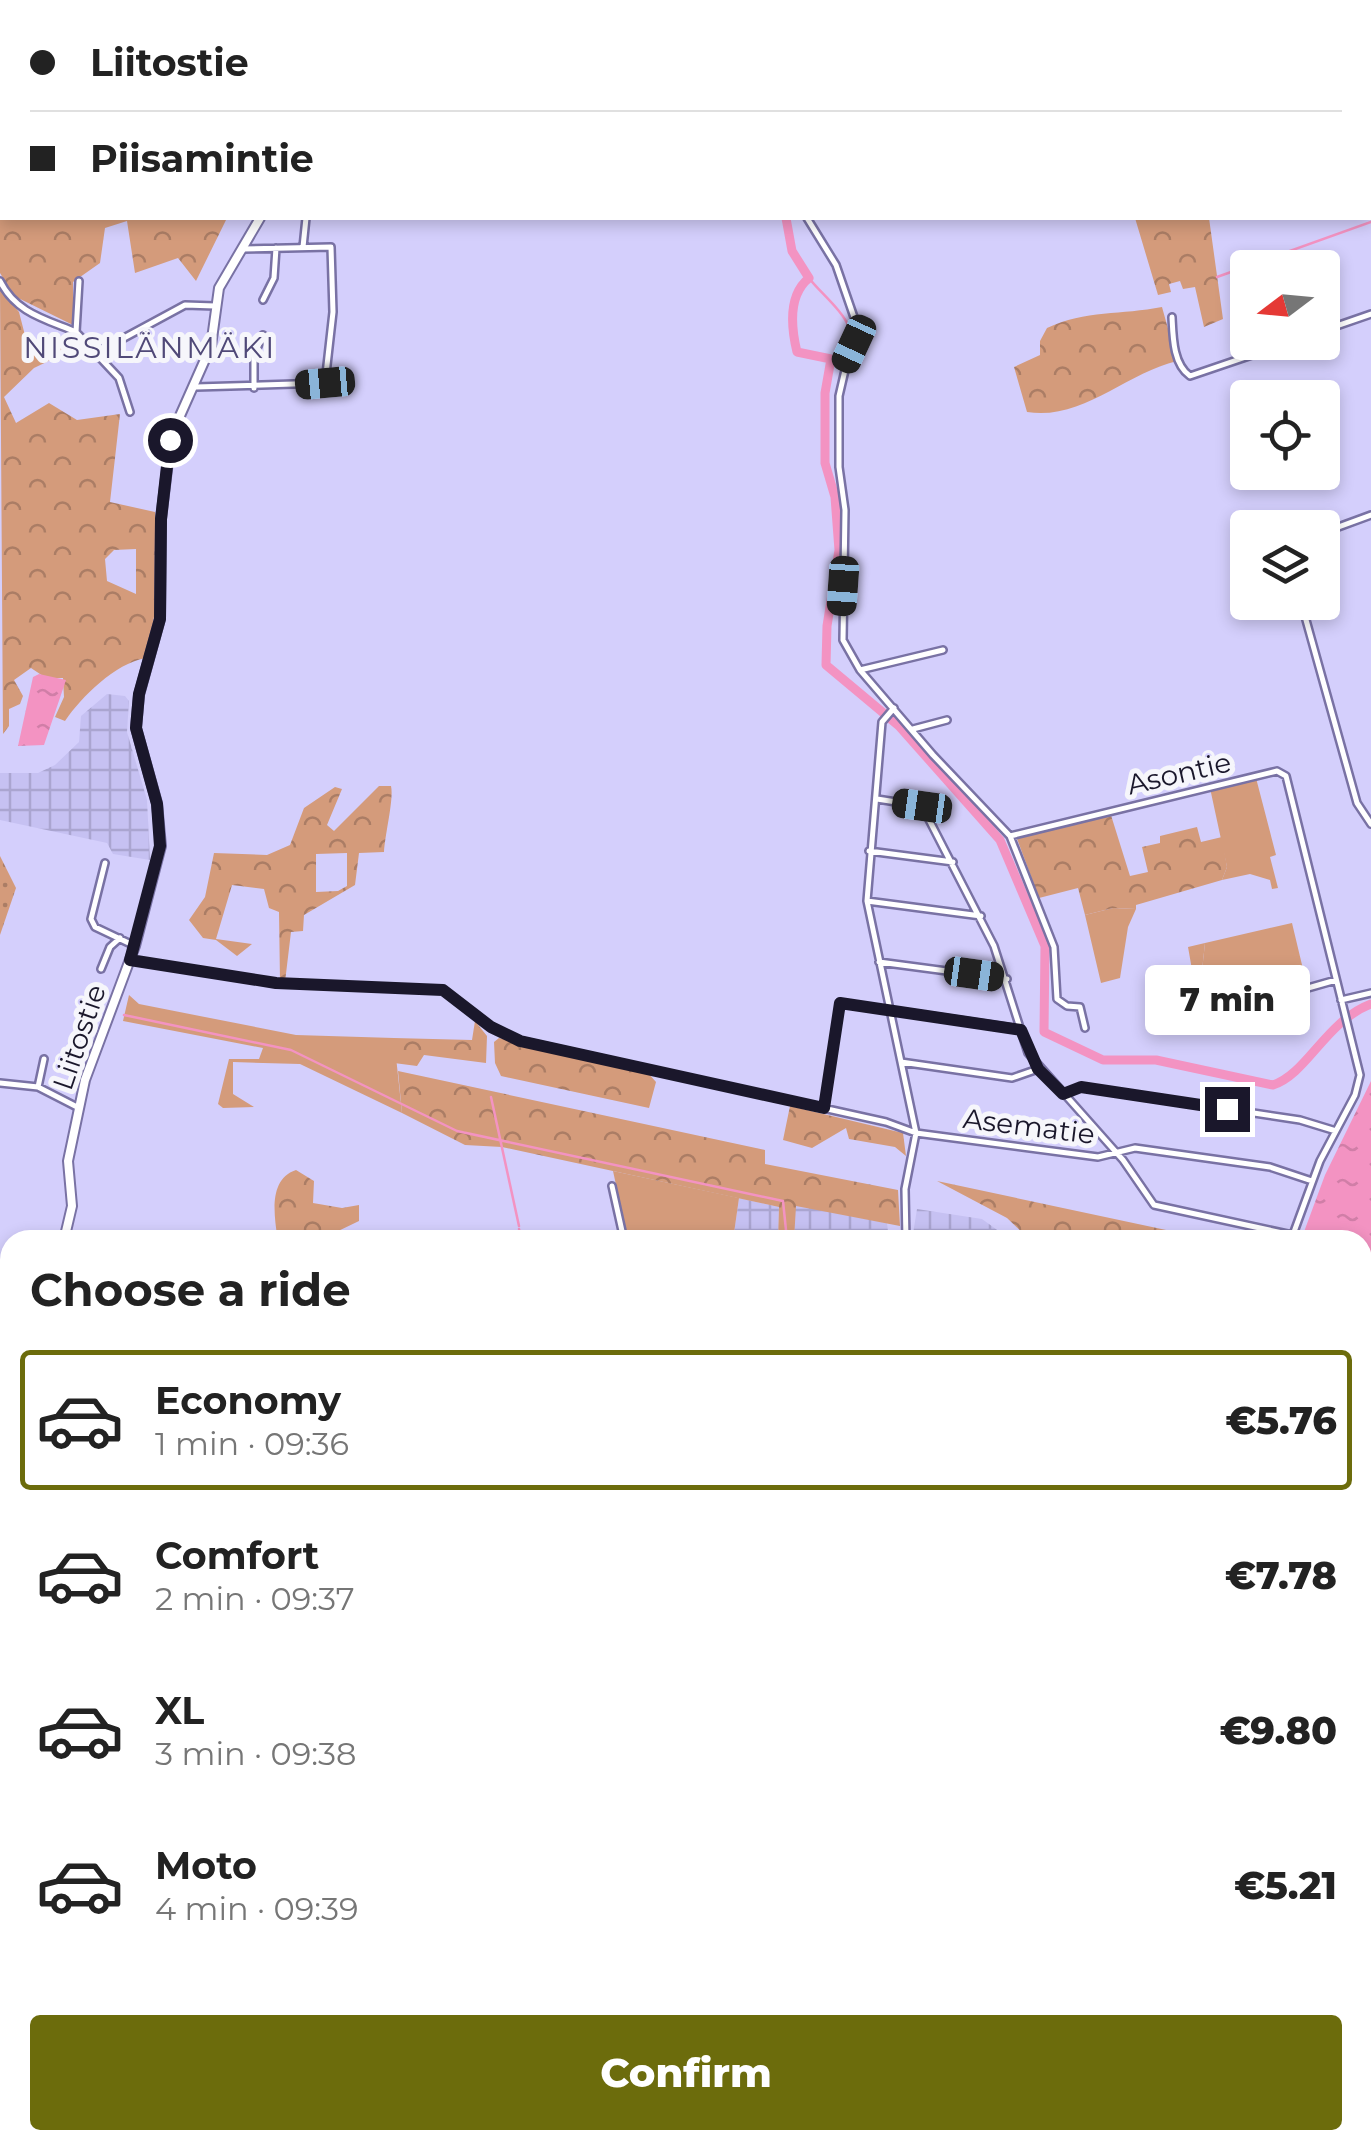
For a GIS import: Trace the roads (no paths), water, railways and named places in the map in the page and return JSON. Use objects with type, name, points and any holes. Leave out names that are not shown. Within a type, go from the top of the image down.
[{"type":"street","name":"Liitostie","points":[[66,1230],[72,1206],[68,1160],[79,1108],[135,946],[160,846],[157,804],[136,728],[139,694],[160,619],[161,519],[170,440],[211,346],[219,288],[259,220]]},
{"type":"street","points":[[303,247],[306,220]]},
{"type":"street","points":[[808,220],[836,264],[856,324],[838,396],[846,548],[840,625],[843,640],[889,713],[913,729],[1010,836],[1054,948],[1057,998],[1066,1006],[1080,1007],[1085,1028]]},
{"type":"street","points":[[196,387],[325,383],[333,312],[332,247],[243,249]]},
{"type":"street","points":[[263,300],[274,278],[276,248]]},
{"type":"street","points":[[0,281],[10,300],[21,309],[76,332],[98,352],[120,379],[130,412]]},
{"type":"street","points":[[76,332],[79,281]]},
{"type":"street","points":[[98,352],[185,305],[215,306]]},
{"type":"street","points":[[1340,325],[1371,314]]},
{"type":"street","points":[[1172,317],[1174,346],[1182,370],[1190,376],[1237,360]]},
{"type":"street","points":[[254,388],[254,355],[263,336]]},
{"type":"street","points":[[1340,526],[1371,515]]},
{"type":"street","points":[[1306,620],[1357,803],[1371,824]]},
{"type":"street","points":[[860,670],[943,650]]},
{"type":"street","points":[[889,713],[868,851],[867,901],[916,1133],[905,1189],[906,1230]]},
{"type":"street","points":[[913,729],[947,720]]},
{"type":"street","name":"Asontie","points":[[1010,836],[1283,771],[1360,1082],[1312,1181],[1294,1230]]},
{"type":"street","points":[[877,799],[922,806],[981,916],[1038,1069],[1117,1152],[1154,1206],[1257,1230]]},
{"type":"street","points":[[868,851],[953,862]]},
{"type":"street","points":[[105,863],[91,918],[95,927],[135,946]]},
{"type":"street","points":[[867,901],[981,916]]},
{"type":"street","points":[[101,969],[110,947],[120,938]]},
{"type":"street","name":"Asematie","points":[[130,960],[276,983],[443,990],[491,1027],[520,1041],[824,1108],[916,1133],[1098,1157],[1135,1148],[1270,1167],[1312,1181]]},
{"type":"street","points":[[879,962],[1006,979]]},
{"type":"street","points":[[1171,1028],[1336,980]]},
{"type":"street","points":[[1341,1000],[1371,993]]},
{"type":"street","points":[[824,1108],[840,1003],[1021,1030]]},
{"type":"street","points":[[38,1087],[44,1059]]},
{"type":"street","points":[[900,1062],[1012,1078],[1038,1069]]},
{"type":"street","points":[[0,1083],[38,1087],[79,1108]]},
{"type":"street","points":[[1063,1094],[1081,1087],[1300,1120],[1336,1131]]},
{"type":"street","points":[[612,1186],[622,1230]]},
{"type":"water","points":[[39,674],[66,680],[44,745],[18,746],[33,677]]},
{"type":"water","points":[[1371,1081],[1371,1230],[1305,1230],[1325,1175]]},
{"type":"waterway","points":[[786,220],[792,251],[809,278],[794,302],[797,352],[831,359],[825,393],[825,463],[835,497],[839,550],[827,626],[826,665],[899,726],[1000,840],[1045,946],[1044,1032],[1103,1060],[1156,1060],[1273,1085],[1296,1070],[1341,1022],[1371,1004]]},
{"type":"waterway","points":[[1217,277],[1371,222]]},
{"type":"waterway","points":[[809,278],[836,307],[850,330],[851,340],[845,350],[831,359]]},
{"type":"waterway","points":[[124,1015],[291,1050],[457,1131],[783,1201],[786,1230]]},
{"type":"waterway","points":[[491,1097],[519,1226]]},
{"type":"district","name":"NISSILÄNMÄKI","points":[[150,347]]}]
